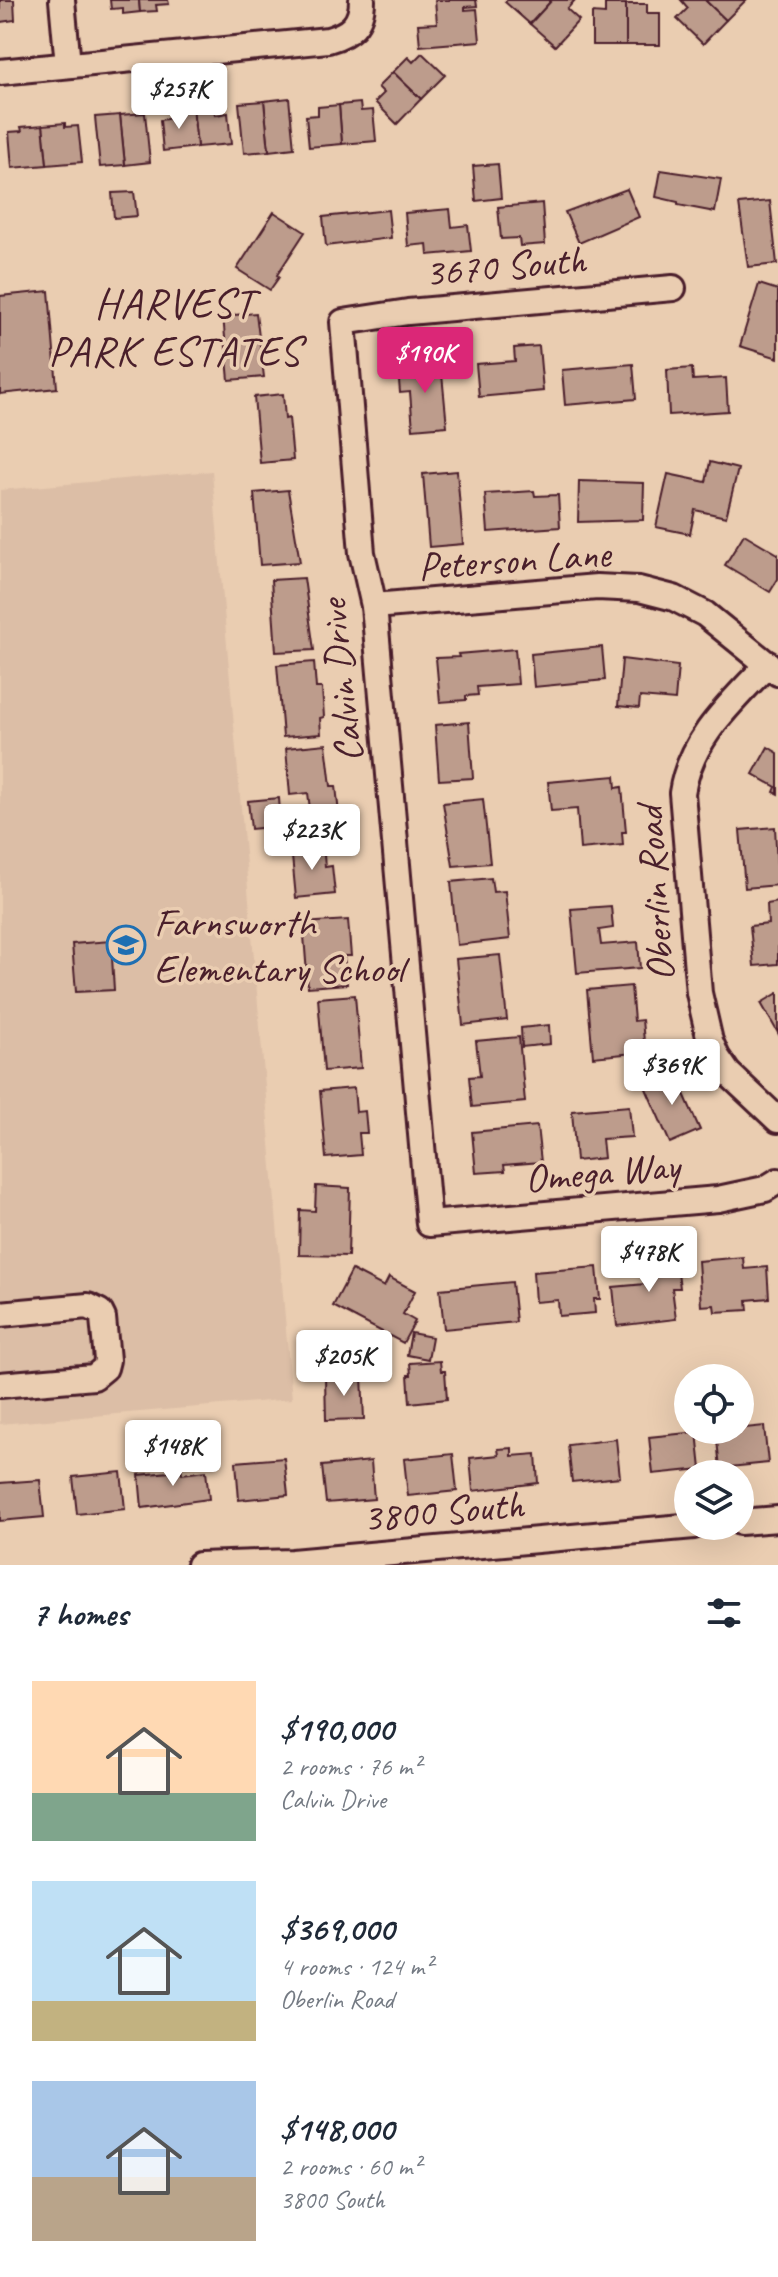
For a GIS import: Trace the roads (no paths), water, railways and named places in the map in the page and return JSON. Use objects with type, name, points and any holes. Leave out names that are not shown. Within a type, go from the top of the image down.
[{"type":"street","points":[[62,0],[68,65]]},
{"type":"street","points":[[0,72],[328,40],[354,28],[361,15],[362,0]]},
{"type":"street","name":"3670 South","points":[[343,322],[408,312],[673,288]]},
{"type":"street","name":"Calvin Drive","points":[[343,322],[362,553],[374,606],[429,1224]]},
{"type":"street","name":"Peterson Lane","points":[[374,606],[597,587],[639,589],[674,598],[705,614],[773,669]]},
{"type":"street","name":"Oberlin Road","points":[[773,669],[696,746],[685,771],[682,793],[699,993],[710,1041],[728,1073],[778,1120]]},
{"type":"street","name":"Omega Way","points":[[429,1224],[718,1199],[765,1189],[778,1181]]},
{"type":"street","points":[[0,1314],[88,1306],[95,1308],[103,1318],[107,1360],[105,1368],[94,1377],[0,1385]]},
{"type":"street","points":[[754,1521],[778,1519]]},
{"type":"street","name":"3800 South","points":[[199,1565],[292,1562],[674,1528]]},
{"type":"place","name":"Farnsworth Elementary School","points":[[126,945]]},
{"type":"district","name":"HARVEST PARK ESTATES","points":[[175,326]]}]
